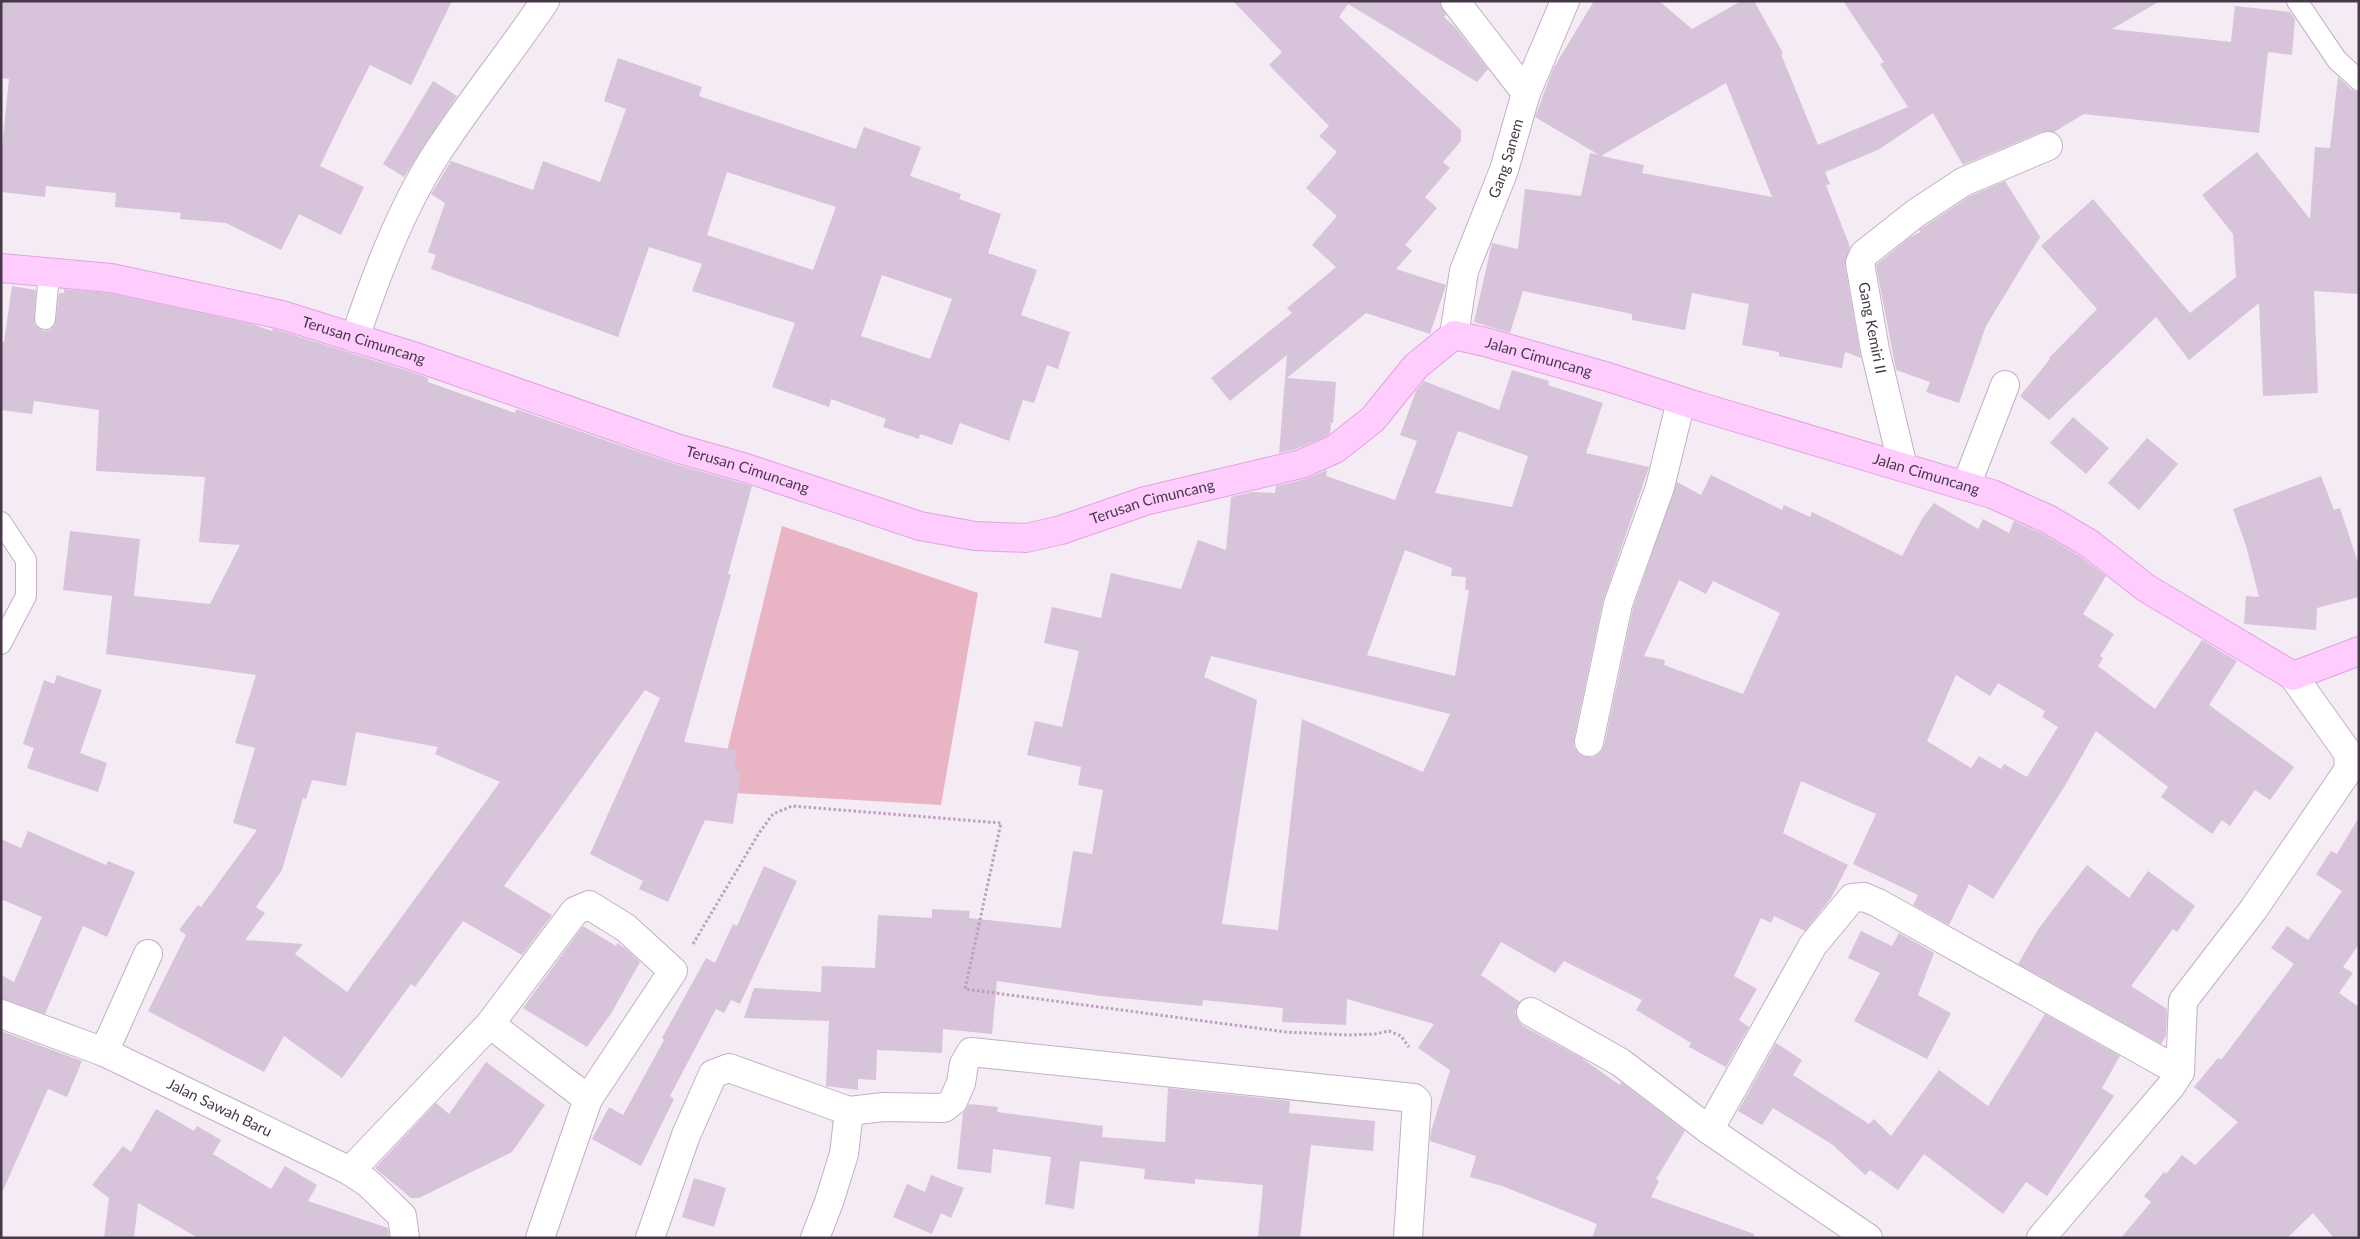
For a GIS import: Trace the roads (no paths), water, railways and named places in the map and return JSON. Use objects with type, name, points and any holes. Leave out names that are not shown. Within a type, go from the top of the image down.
[{"type":"street","points":[[355,338],[370,292],[416,192],[444,142],[545,1]]},
{"type":"street","points":[[1455,1],[1526,93]]},
{"type":"street","name":"Gang Sanem","points":[[1454,336],[1464,271],[1504,170],[1526,93],[1565,1]]},
{"type":"street","name":"Gang Kemiri II","points":[[1903,468],[1875,350],[1860,263],[1864,254],[1916,214],[1963,182],[2048,146]]},
{"type":"street","name":"Terusan Cimuncang","points":[[1,268],[110,278],[282,315],[569,409],[676,448],[746,468],[920,526],[975,536],[1026,538],[1061,530],[1146,501],[1301,464],[1335,449],[1372,419],[1416,366],[1454,336]]},
{"type":"street","name":"Jalan Cimuncang","points":[[1454,336],[1485,342],[1608,377],[1681,401],[1992,494],[2048,518],[2090,544],[2146,588],[2294,676]]},
{"type":"street","points":[[1966,486],[2005,385]]},
{"type":"street","points":[[1589,742],[1618,604],[1660,487],[1681,401]]},
{"type":"street","points":[[2041,1238],[2171,1086],[2180,1072],[2183,1000],[2253,910],[2354,772],[2348,753],[2294,676],[2359,651]]},
{"type":"street","points":[[1709,1130],[1813,945],[1852,898],[1864,898],[1878,903],[2180,1072]]},
{"type":"street","points":[[350,1171],[490,1024],[575,911],[590,905],[626,928],[673,971],[588,1099],[540,1238]]},
{"type":"street","points":[[104,1052],[148,954]]},
{"type":"street","points":[[1531,1012],[1620,1062],[1709,1130],[1868,1238]]},
{"type":"street","name":"Jalan Sawah Baru","points":[[1,1014],[104,1052],[350,1171],[368,1183],[402,1216],[405,1238]]},
{"type":"street","points":[[490,1024],[588,1099]]},
{"type":"street","points":[[650,1238],[686,1135],[713,1074],[729,1068],[849,1111],[884,1107],[944,1108],[953,1101],[961,1083],[964,1064],[971,1052],[1414,1098],[1417,1101],[1408,1238]]},
{"type":"street","points":[[815,1238],[844,1154],[849,1111]]},
{"type":"lane","points":[[2297,1],[2336,60],[2359,80]]},
{"type":"lane","points":[[45,319],[49,273]]},
{"type":"lane","points":[[1,522],[26,560],[26,596],[1,644]]}]
